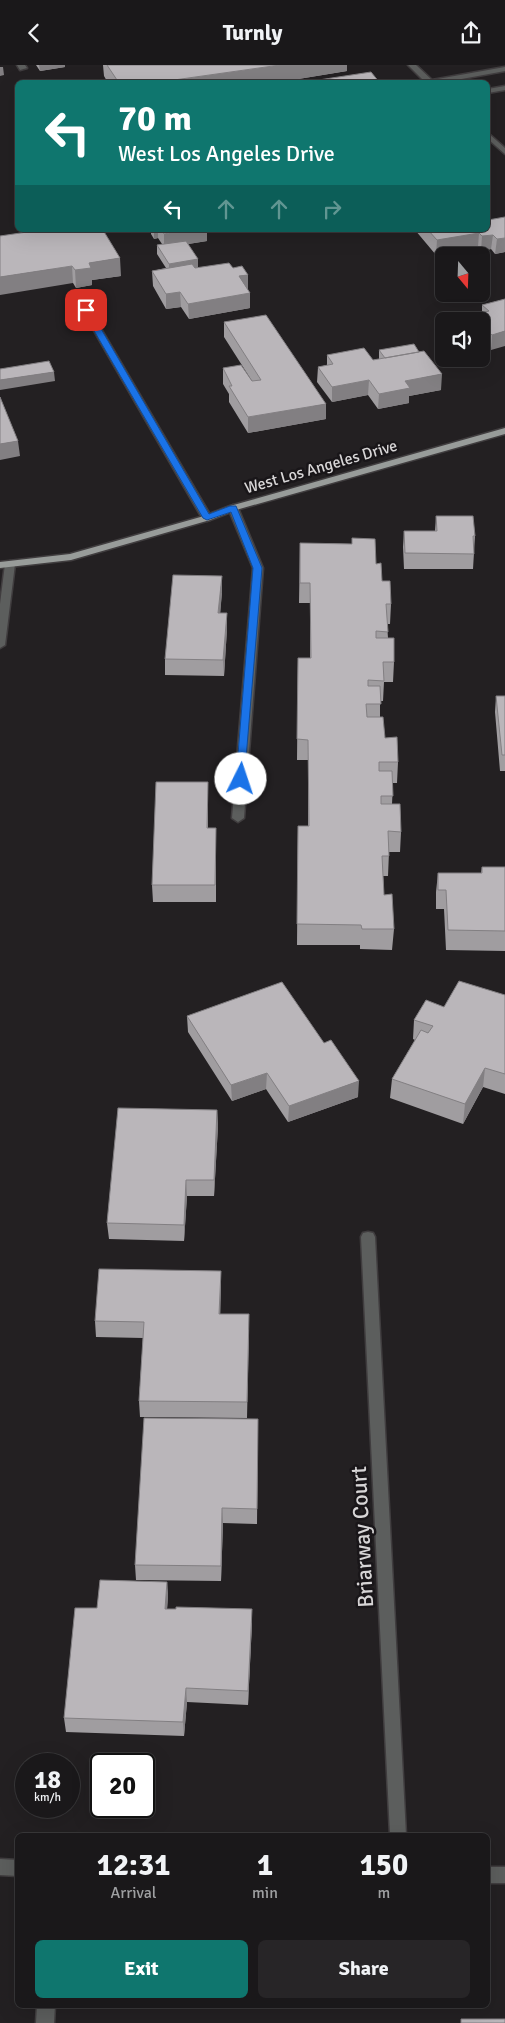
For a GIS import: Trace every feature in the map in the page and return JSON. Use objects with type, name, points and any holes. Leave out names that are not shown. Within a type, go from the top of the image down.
[{"type":"main road","name":"West Los Angeles Drive","points":[[5,565],[71,557],[207,518],[233,508],[505,431]]},
{"type":"street","points":[[412,65],[429,80]]},
{"type":"street","points":[[442,80],[505,69]]},
{"type":"street","points":[[490,91],[505,88]]},
{"type":"street","points":[[490,137],[505,152]]},
{"type":"street","points":[[86,310],[207,518]]},
{"type":"street","points":[[233,508],[258,568],[238,818]]},
{"type":"street","points":[[0,645],[5,565]]},
{"type":"street","name":"Briarway Court","points":[[368,1237],[398,1833]]},
{"type":"street","points":[[0,1867],[15,1868]]},
{"type":"street","points":[[490,1875],[505,1875]]},
{"type":"street","points":[[45,2023],[46,2008]]},
{"type":"building","points":[[107,65],[280,65],[174,80],[117,80]]},
{"type":"building","points":[[371,72],[378,80],[319,80]]},
{"type":"building","points":[[505,217],[505,238],[497,239],[493,235],[482,236],[479,233],[437,240],[430,232],[490,232],[490,220]]},
{"type":"building","points":[[27,232],[104,232],[120,258],[89,263],[91,268],[75,270],[72,266],[0,277],[0,236]]},
{"type":"building","points":[[186,241],[198,259],[169,264],[157,245]]},
{"type":"building","points":[[229,263],[233,268],[242,266],[248,275],[239,276],[250,293],[188,304],[180,292],[166,294],[152,271],[192,264],[195,268]]},
{"type":"building","points":[[505,299],[505,331],[492,335],[490,333],[490,312],[485,312],[489,311],[482,305]]},
{"type":"building","points":[[266,315],[326,404],[248,417],[229,386],[232,386],[223,368],[241,365],[252,381],[261,380],[224,322]]},
{"type":"building","points":[[414,344],[419,352],[385,358],[379,350]]},
{"type":"building","points":[[364,348],[373,360],[424,351],[442,374],[405,381],[410,388],[379,394],[369,380],[332,387],[318,367],[333,364],[327,355]]},
{"type":"building","points":[[49,361],[54,372],[0,380],[0,369]]},
{"type":"building","points":[[0,397],[18,441],[0,444]]},
{"type":"building","points":[[436,516],[473,516],[474,554],[405,553],[404,531],[437,531]]},
{"type":"building","points":[[352,538],[375,539],[376,564],[381,563],[382,581],[390,581],[391,604],[386,604],[388,632],[376,631],[376,638],[394,638],[394,662],[383,662],[384,681],[368,680],[368,686],[380,686],[381,704],[366,704],[367,717],[383,717],[385,738],[397,737],[398,762],[379,762],[379,771],[392,771],[393,796],[381,796],[381,804],[400,804],[401,832],[388,831],[389,856],[382,856],[384,895],[392,894],[394,929],[362,929],[361,925],[297,924],[298,826],[309,826],[308,740],[297,739],[298,658],[311,658],[310,583],[300,583],[300,543],[352,544]]},
{"type":"building","points":[[173,575],[222,576],[218,613],[227,613],[223,660],[165,659]]},
{"type":"building","points":[[496,696],[505,696],[505,755],[502,755]]},
{"type":"building","points":[[156,782],[208,782],[207,828],[216,828],[215,885],[152,885]]},
{"type":"building","points":[[482,867],[505,867],[505,931],[448,930],[446,890],[438,890],[438,873],[482,873]]},
{"type":"building","points":[[459,981],[505,995],[505,1074],[485,1068],[465,1104],[392,1079],[421,1030],[428,1033],[433,1026],[414,1020],[426,1000],[444,1007]]},
{"type":"building","points":[[282,982],[324,1043],[331,1040],[359,1081],[289,1106],[267,1073],[231,1085],[187,1016]]},
{"type":"building","points":[[118,1108],[217,1110],[214,1180],[186,1180],[184,1225],[107,1223]]},
{"type":"building","points":[[99,1269],[221,1271],[219,1314],[249,1314],[247,1402],[139,1401],[144,1322],[95,1321]]},
{"type":"building","points":[[144,1418],[258,1419],[257,1509],[222,1508],[221,1566],[135,1565]]},
{"type":"building","points":[[100,1580],[167,1582],[165,1609],[176,1609],[176,1607],[252,1609],[248,1691],[186,1688],[183,1722],[64,1718],[75,1608],[97,1608]]},
{"type":"building","points":[[461,2019],[505,2019],[505,2023],[461,2023]]},
{"type":"route","points":[[86,310],[207,518],[233,508],[258,568],[241,779]]}]
